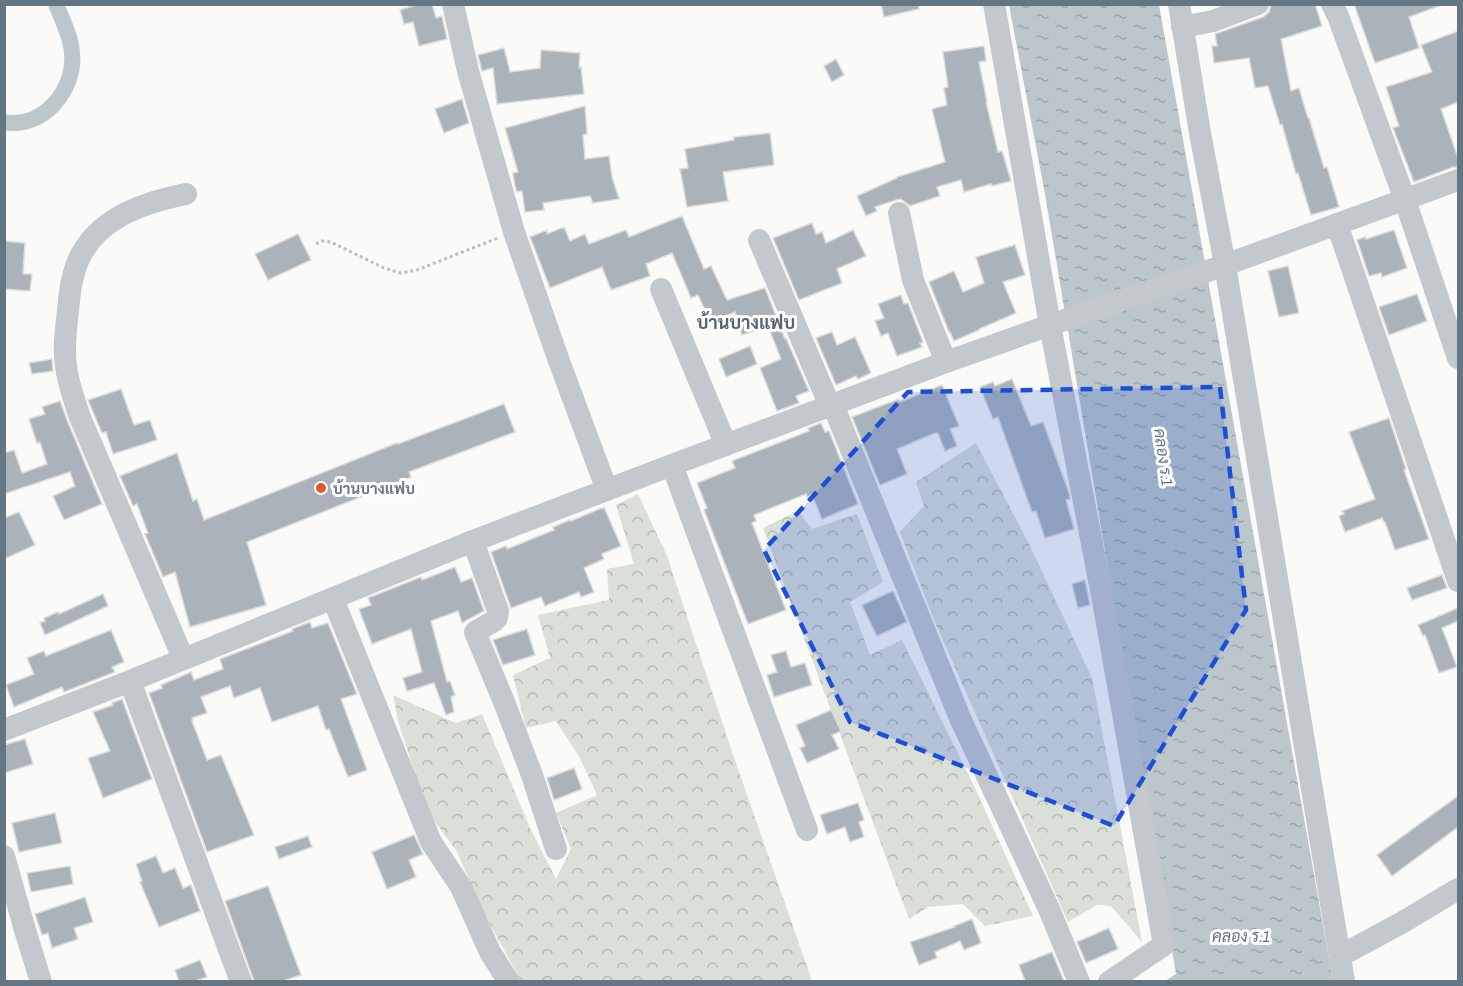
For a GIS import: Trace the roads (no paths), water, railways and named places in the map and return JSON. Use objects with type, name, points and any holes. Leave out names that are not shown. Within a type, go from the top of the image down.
[{"type":"street","points":[[453,4],[468,71],[514,232],[559,361],[608,490]]},
{"type":"street","points":[[994,4],[1164,945],[1109,981]]},
{"type":"street","points":[[1179,4],[1225,265],[1344,981]]},
{"type":"street","points":[[1182,27],[1213,21],[1258,4]]},
{"type":"street","points":[[1332,4],[1405,200],[1458,358]]},
{"type":"street","points":[[4,729],[130,681],[473,541],[672,465],[946,362],[1225,265],[1458,180]]},
{"type":"street","points":[[183,658],[79,415],[68,378],[65,349],[74,273],[80,255],[90,241],[111,222],[130,210],[151,202],[186,194]]},
{"type":"street","points":[[899,213],[914,280],[946,362]]},
{"type":"street","points":[[1337,224],[1458,581]]},
{"type":"street","points":[[759,240],[831,405],[960,718],[1049,909],[1079,981]]},
{"type":"street","points":[[661,289],[726,445]]},
{"type":"street","points":[[672,465],[807,830]]},
{"type":"street","points":[[473,541],[498,611],[495,621],[475,632],[532,775],[556,849]]},
{"type":"street","points":[[333,599],[430,842],[461,887],[490,952],[509,981]]},
{"type":"street","points":[[130,681],[241,981]]},
{"type":"street","points":[[4,856],[41,981]]},
{"type":"street","points":[[1340,956],[1458,889]]},
{"type":"water","name":"คลอง ร.1","points":[[1009,5],[1159,5],[1333,981],[1165,981],[1176,974],[1045,194]]},
{"type":"waterway","points":[[4,122],[18,123],[32,120],[44,113],[63,93],[69,80],[72,67],[71,47],[56,4]]},
{"type":"place","name":"บ้านบางแฟบ","points":[[321,488]]},
{"type":"district","name":"บ้านบางแฟบ","points":[[746,322]]}]
